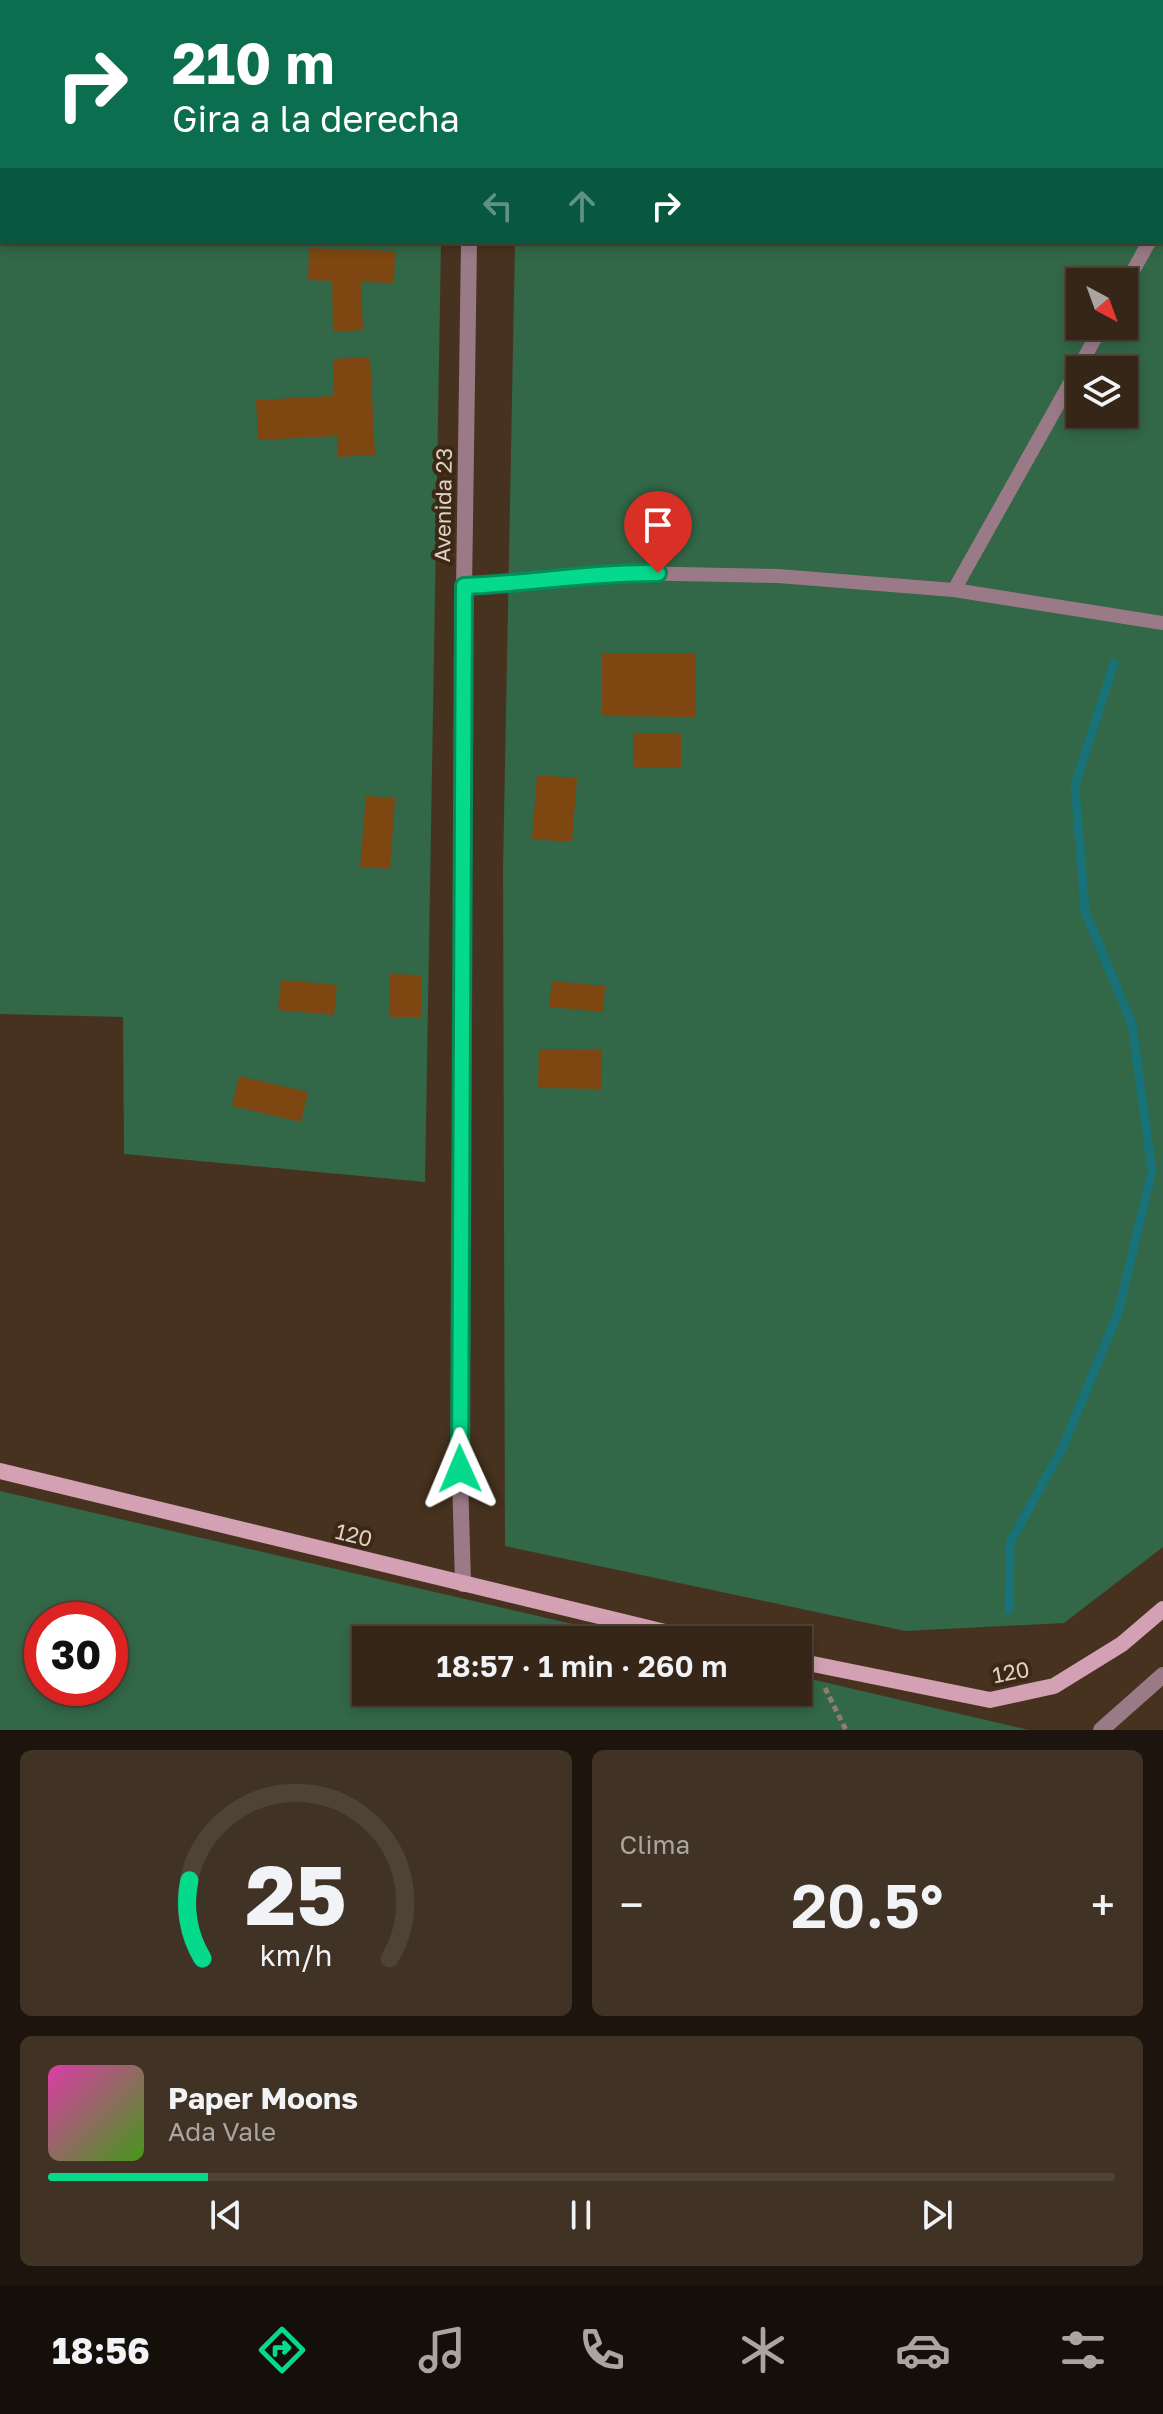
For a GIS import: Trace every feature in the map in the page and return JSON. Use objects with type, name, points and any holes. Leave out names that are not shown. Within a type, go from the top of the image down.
[{"type":"main road","name":"120","points":[[0,1471],[639,1626]]},
{"type":"main road","name":"120","points":[[812,1663],[990,1700],[1054,1686],[1122,1644],[1163,1609]]},
{"type":"street","name":"Avenida 23","points":[[463,1584],[459,1440],[469,244]]},
{"type":"street","points":[[1101,1730],[1163,1675]]},
{"type":"lane","points":[[1135,268],[1148,244]]},
{"type":"lane","points":[[954,590],[1094,340]]},
{"type":"lane","points":[[464,586],[523,584],[628,573],[778,576],[954,590],[1163,623]]},
{"type":"path","points":[[812,1674],[846,1730]]},
{"type":"green space","points":[[0,244],[441,244],[425,1182],[124,1154],[123,1017],[0,1014]]},
{"type":"green space","points":[[515,244],[1163,244],[1163,1547],[1064,1623],[905,1631],[505,1546],[503,870]]},
{"type":"green space","points":[[0,1491],[581,1626],[352,1626],[352,1706],[812,1706],[812,1679],[1029,1730],[0,1730]]},
{"type":"building","points":[[309,248],[395,251],[394,283],[361,282],[363,330],[333,332],[332,281],[308,280]]},
{"type":"building","points":[[370,357],[375,455],[338,457],[337,436],[258,440],[256,400],[334,396],[333,359]]},
{"type":"building","points":[[602,653],[696,654],[695,717],[602,716]]},
{"type":"building","points":[[633,733],[681,733],[681,767],[633,767]]},
{"type":"building","points":[[537,775],[577,778],[572,842],[532,839]]},
{"type":"building","points":[[366,796],[395,798],[390,869],[360,867]]},
{"type":"building","points":[[389,974],[422,975],[422,1017],[389,1017]]},
{"type":"building","points":[[281,980],[337,985],[334,1015],[278,1010]]},
{"type":"building","points":[[552,981],[605,986],[603,1012],[549,1007]]},
{"type":"building","points":[[539,1049],[602,1050],[601,1089],[538,1088]]},
{"type":"building","points":[[239,1076],[308,1092],[301,1122],[232,1106]]},
{"type":"waterway","points":[[1009,1610],[1010,1543],[1063,1447],[1118,1313],[1152,1171],[1132,1024],[1085,911],[1075,785],[1114,663]]},
{"type":"route","points":[[460,1469],[464,586],[658,573]]}]
